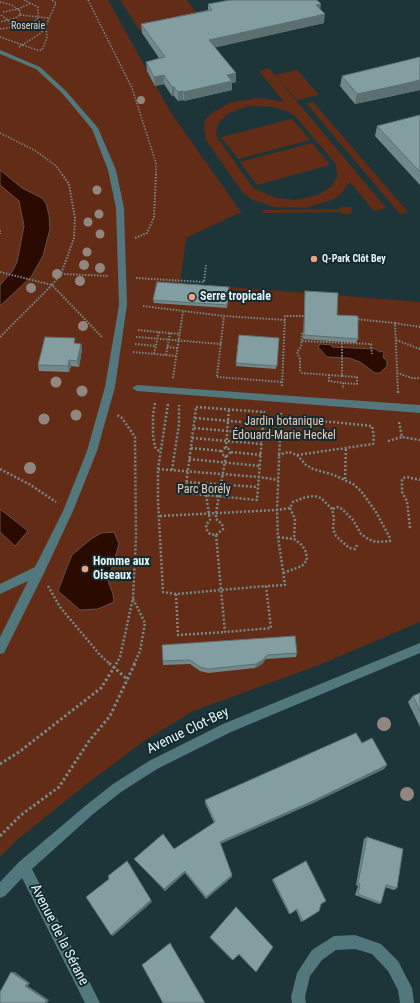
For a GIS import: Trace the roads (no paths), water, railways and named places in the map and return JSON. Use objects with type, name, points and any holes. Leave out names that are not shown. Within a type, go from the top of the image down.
[{"type":"street","points":[[0,649],[40,570],[68,510],[92,451],[110,386],[123,305],[120,208],[112,170],[95,128],[64,92],[38,68],[4,53]]},
{"type":"street","points":[[137,388],[420,409]]},
{"type":"street","points":[[0,589],[40,570]]},
{"type":"street","name":"Avenue Clot-Bey","points":[[0,891],[24,867],[88,811],[117,788],[153,765],[227,728],[420,648]]},
{"type":"street","name":"Avenue de la Sérane","points":[[24,867],[93,1003]]},
{"type":"street","points":[[299,1003],[298,997],[304,973],[317,954],[334,943],[355,942],[376,950],[393,966],[405,988],[407,1003]]},
{"type":"place","name":"Q-Park Clôt Bey","points":[[314,259]]},
{"type":"place","name":"Serre tropicale","points":[[192,297]]},
{"type":"place","name":"Homme aux Oiseaux","points":[[85,569]]},
{"type":"park label","name":"Roseraie","points":[[28,26]]},
{"type":"park label","name":"Jardin botanique Édouard-Marie Heckel","points":[[284,429]]},
{"type":"park label","name":"Parc Borély","points":[[204,490]]}]
